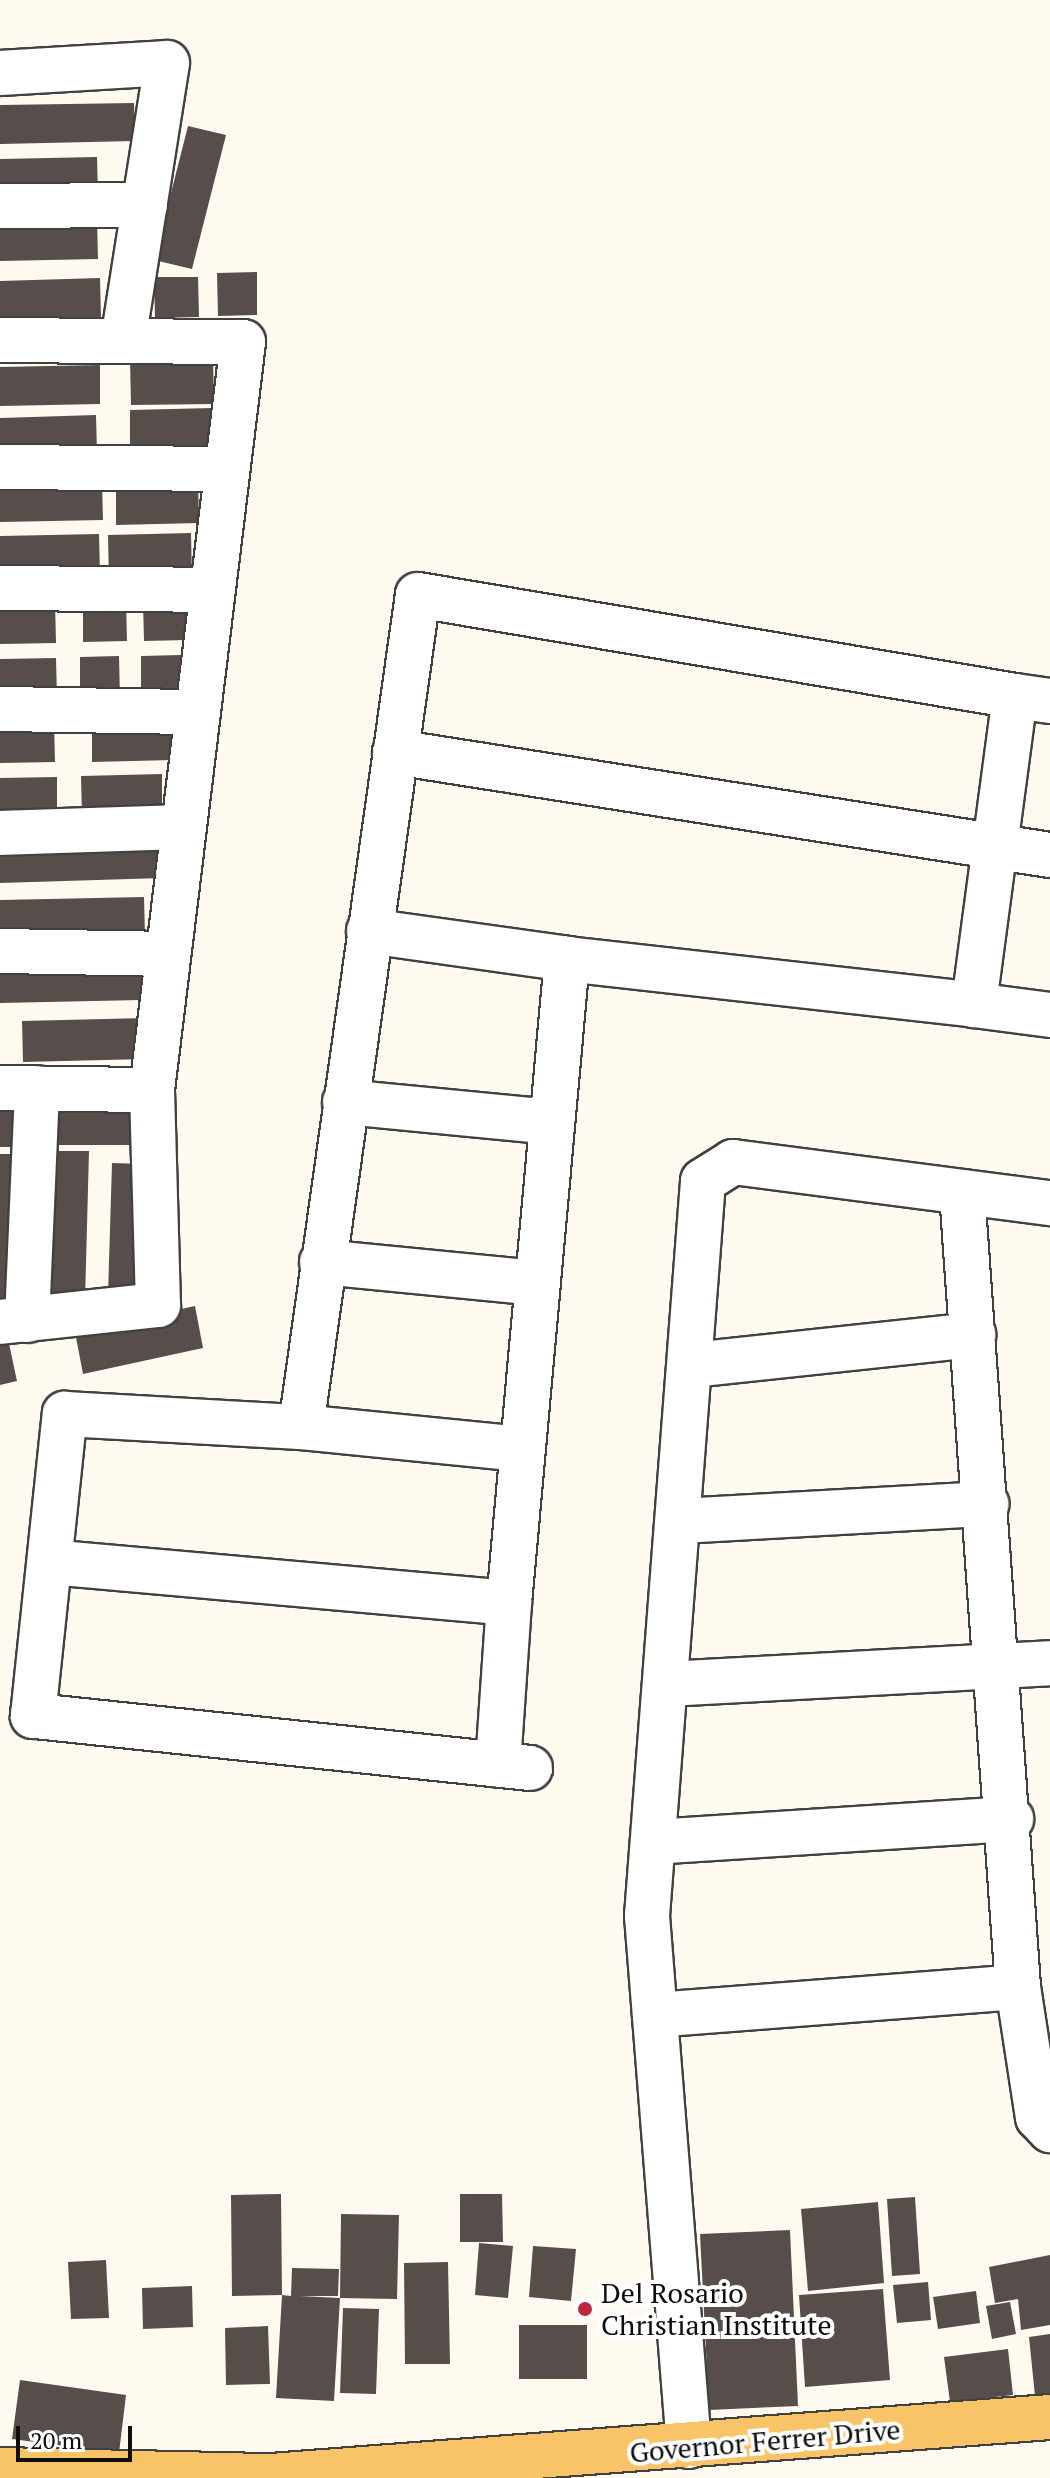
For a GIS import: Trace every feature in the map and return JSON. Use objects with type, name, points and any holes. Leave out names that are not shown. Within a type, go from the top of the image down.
[{"type":"main road","name":"Governor Ferrer Drive","points":[[0,2470],[271,2476],[1050,2417]]},
{"type":"street","points":[[0,73],[167,63],[123,341]]},
{"type":"street","points":[[0,206],[145,205]]},
{"type":"street","points":[[0,340],[243,342],[152,1090],[158,1305],[13,1321],[19,1088],[152,1090]]},
{"type":"street","points":[[0,467],[227,469]]},
{"type":"street","points":[[0,588],[212,590]]},
{"type":"street","points":[[301,1427],[418,595],[1032,698],[995,847],[974,1005]]},
{"type":"street","points":[[0,709],[198,712]]},
{"type":"street","points":[[395,752],[1050,855]]},
{"type":"street","points":[[0,833],[184,827]]},
{"type":"street","points":[[369,931],[567,959],[1050,1015]]},
{"type":"street","points":[[0,951],[168,954]]},
{"type":"street","points":[[522,1449],[301,1427],[65,1414],[33,1716],[514,1766],[509,1603],[567,959]]},
{"type":"street","points":[[345,1102],[552,1122]]},
{"type":"street","points":[[689,2446],[647,1916],[692,1365],[703,1181],[733,1162],[1050,1203]]},
{"type":"street","points":[[962,1192],[1011,1819],[1018,1987],[1038,2117],[1050,2130]]},
{"type":"street","points":[[322,1262],[537,1283]]},
{"type":"street","points":[[692,1365],[973,1335]]},
{"type":"street","points":[[680,1521],[987,1504]]},
{"type":"street","points":[[50,1562],[509,1603]]},
{"type":"street","points":[[666,1684],[1050,1663]]},
{"type":"street","points":[[654,1842],[1011,1819]]},
{"type":"street","points":[[655,2015],[1018,1987]]},
{"type":"building","points":[[134,103],[135,141],[0,144],[0,105]]},
{"type":"building","points":[[188,126],[226,135],[192,269],[154,260]]},
{"type":"building","points":[[97,157],[98,195],[0,197],[0,159]]},
{"type":"building","points":[[97,220],[98,259],[0,261],[0,222]]},
{"type":"building","points":[[257,272],[257,315],[218,316],[217,273]]},
{"type":"building","points":[[154,277],[198,277],[199,317],[155,318]]},
{"type":"building","points":[[100,278],[101,318],[0,319],[0,281]]},
{"type":"building","points":[[213,356],[214,404],[131,405],[130,358]]},
{"type":"building","points":[[100,365],[100,404],[0,406],[0,367]]},
{"type":"building","points":[[212,408],[213,456],[130,458],[130,410]]},
{"type":"building","points":[[96,415],[97,454],[0,456],[0,418]]},
{"type":"building","points":[[198,476],[199,523],[116,525],[116,478]]},
{"type":"building","points":[[102,481],[103,520],[0,522],[0,483]]},
{"type":"building","points":[[191,533],[192,581],[109,582],[108,535]]},
{"type":"building","points":[[99,534],[100,573],[0,575],[0,536]]},
{"type":"building","points":[[187,600],[187,640],[144,641],[143,601]]},
{"type":"building","points":[[126,601],[127,641],[83,642],[83,602]]},
{"type":"building","points":[[55,602],[56,643],[0,644],[0,604]]},
{"type":"building","points":[[180,655],[180,698],[141,699],[141,656]]},
{"type":"building","points":[[119,656],[120,699],[80,700],[80,657]]},
{"type":"building","points":[[56,658],[57,698],[0,700],[0,659]]},
{"type":"building","points":[[172,719],[173,760],[92,762],[92,721]]},
{"type":"building","points":[[54,721],[55,762],[0,763],[0,722]]},
{"type":"building","points":[[162,774],[162,815],[82,817],[81,776]]},
{"type":"building","points":[[57,777],[57,818],[0,819],[0,778]]},
{"type":"building","points":[[162,837],[162,878],[0,883],[0,841]]},
{"type":"building","points":[[144,897],[145,937],[0,941],[0,900]]},
{"type":"building","points":[[141,959],[141,1000],[0,1003],[0,962]]},
{"type":"building","points":[[145,1018],[146,1059],[23,1062],[22,1021]]},
{"type":"building","points":[[54,1102],[131,1102],[131,1145],[54,1145]]},
{"type":"building","points":[[0,1104],[14,1104],[14,1147],[0,1147]]},
{"type":"building","points":[[56,1151],[89,1151],[85,1301],[52,1300]]},
{"type":"building","points":[[0,1154],[16,1154],[12,1304],[0,1304]]},
{"type":"building","points":[[112,1163],[146,1164],[142,1296],[108,1295]]},
{"type":"building","points":[[195,1306],[203,1348],[83,1374],[75,1332]]},
{"type":"building","points":[[8,1339],[17,1381],[0,1385],[0,1341]]},
{"type":"building","points":[[281,2194],[282,2295],[232,2296],[231,2195]]},
{"type":"building","points":[[460,2194],[502,2194],[503,2242],[460,2242]]},
{"type":"building","points":[[915,2197],[920,2274],[892,2276],[887,2199]]},
{"type":"building","points":[[878,2202],[884,2283],[808,2291],[801,2209]]},
{"type":"building","points":[[341,2214],[399,2215],[397,2299],[340,2298]]},
{"type":"building","points":[[790,2230],[798,2406],[709,2410],[700,2234]]},
{"type":"building","points":[[479,2243],[513,2246],[508,2298],[475,2295]]},
{"type":"building","points":[[533,2246],[576,2249],[571,2301],[529,2297]]},
{"type":"building","points":[[1050,2255],[1050,2325],[1021,2330],[1018,2299],[995,2303],[989,2267]]},
{"type":"building","points":[[106,2260],[109,2318],[71,2319],[68,2262]]},
{"type":"building","points":[[448,2262],[450,2364],[405,2364],[404,2263]]},
{"type":"building","points":[[292,2268],[339,2269],[338,2296],[300,2296],[340,2298],[334,2401],[276,2398],[282,2295],[291,2296]]},
{"type":"building","points":[[928,2282],[931,2320],[897,2323],[893,2285]]},
{"type":"building","points":[[192,2286],[193,2327],[143,2329],[142,2288]]},
{"type":"building","points":[[883,2289],[890,2380],[805,2387],[799,2295]]},
{"type":"building","points":[[976,2291],[980,2323],[938,2329],[933,2297]]},
{"type":"building","points":[[1010,2302],[1016,2334],[992,2339],[986,2306]]},
{"type":"building","points":[[343,2308],[379,2309],[376,2394],[340,2393]]},
{"type":"building","points":[[519,2325],[587,2325],[587,2379],[519,2379]]},
{"type":"building","points":[[268,2326],[270,2384],[226,2385],[225,2328]]},
{"type":"building","points":[[1050,2334],[1050,2394],[1035,2396],[1029,2337]]},
{"type":"building","points":[[1008,2349],[1013,2395],[950,2402],[944,2357]]},
{"type":"building","points":[[20,2380],[126,2395],[119,2453],[12,2439]]},
{"type":"place","name":"Del Rosario Christian Institute","points":[[585,2309]]}]
